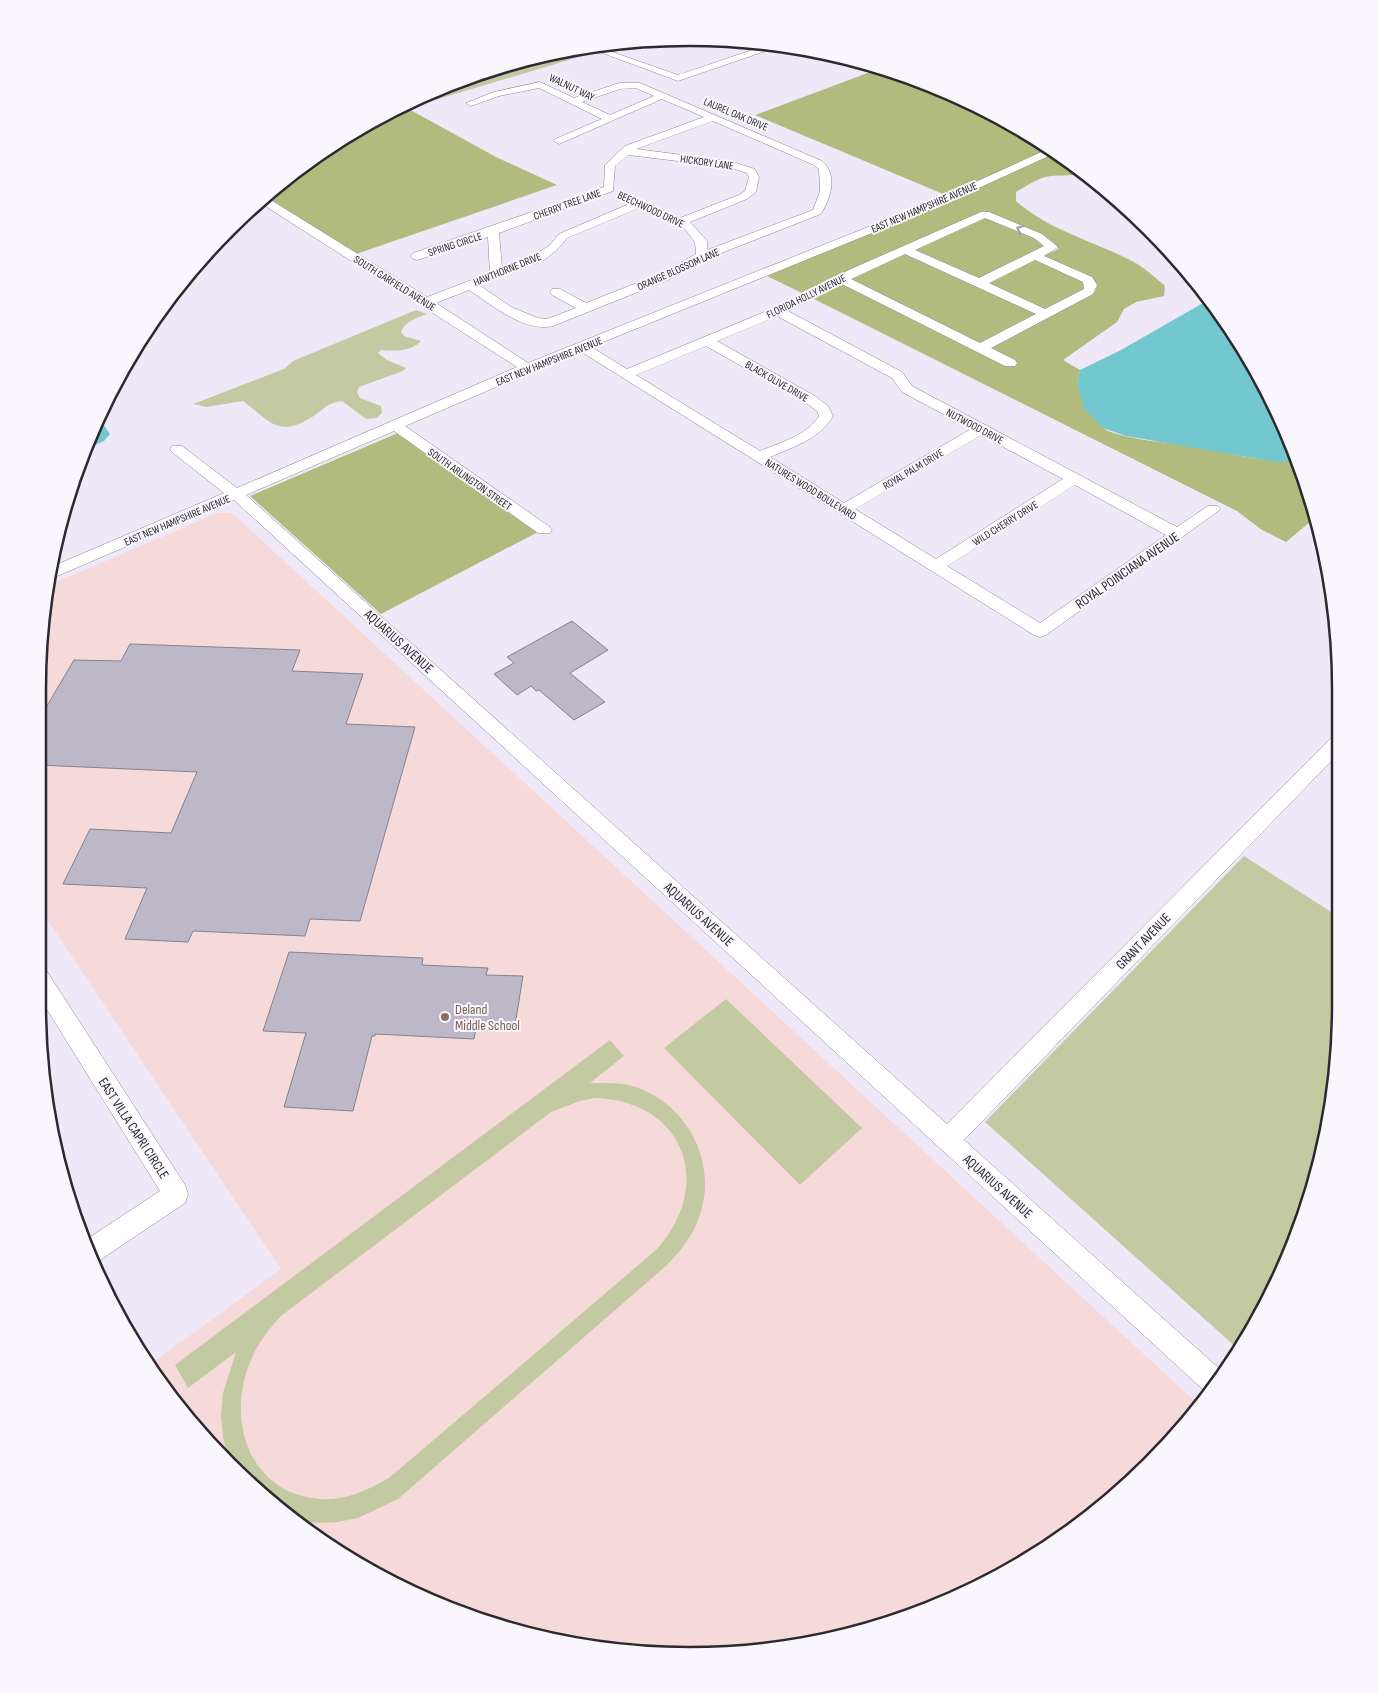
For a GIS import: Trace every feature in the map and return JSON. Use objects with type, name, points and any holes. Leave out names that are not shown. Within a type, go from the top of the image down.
[{"type":"street","points":[[605,52],[678,78],[759,51]]},
{"type":"street","name":"WALNUT WAY","points":[[471,103],[497,94],[540,85],[610,119]]},
{"type":"street","name":"LAUREL OAK DRIVE","points":[[574,101],[619,86],[637,85],[818,163],[824,168],[827,185]]},
{"type":"street","points":[[559,141],[663,95]]},
{"type":"street","name":"CHERRY TREE LANE","points":[[492,231],[609,189],[610,165],[629,148],[712,118]]},
{"type":"street","name":"HICKORY LANE","points":[[625,151],[729,164],[751,171],[754,177],[750,192],[743,198],[680,222]]},
{"type":"street","name":"EAST NEW HAMPSHIRE AVENUE","points":[[58,571],[238,495],[527,368],[942,201],[1044,153]]},
{"type":"street","name":"ORANGE BLOSSOM LANE","points":[[470,285],[522,319],[548,324],[666,276],[702,256],[817,212],[826,197],[827,185]]},
{"type":"street","name":"BEECHWOOD DRIVE","points":[[609,189],[637,205],[691,228],[701,241],[702,256]]},
{"type":"street","name":"SOUTH GARFIELD AVENUE","points":[[269,203],[527,368]]},
{"type":"street","name":"HAWTHORNE DRIVE","points":[[426,302],[540,257],[554,247],[563,236],[637,205]]},
{"type":"street","name":"FLORIDA HOLLY AVENUE","points":[[626,374],[778,311],[842,279],[985,214],[1038,236],[1052,247],[1035,256]]},
{"type":"street","points":[[492,231],[496,275]]},
{"type":"street","name":"SPRING CIRCLE","points":[[417,256],[492,231]]},
{"type":"street","points":[[906,250],[1046,314]]},
{"type":"street","points":[[979,283],[1035,256],[1088,280],[1091,285],[1089,291],[981,348]]},
{"type":"street","points":[[842,279],[1010,363]]},
{"type":"street","points":[[556,292],[586,308]]},
{"type":"street","name":"NUTWOOD DRIVE","points":[[778,311],[897,376],[907,389],[1177,534]]},
{"type":"street","name":"BLACK OLIVE DRIVE","points":[[707,341],[823,409],[826,416],[825,421],[812,432],[760,457]]},
{"type":"street","name":"NATURES WOOD BOULEVARD","points":[[582,347],[1040,631]]},
{"type":"street","name":"SOUTH ARLINGTON STREET","points":[[396,426],[544,530]]},
{"type":"street","name":"ROYAL PALM DRIVE","points":[[844,509],[981,429]]},
{"type":"street","name":"AQUARIUS AVENUE","points":[[177,449],[238,495],[1210,1379]]},
{"type":"street","name":"WILD CHERRY DRIVE","points":[[936,566],[1074,479]]},
{"type":"street","name":"ROYAL POINCIANA AVENUE","points":[[1040,631],[1213,509]]},
{"type":"street","name":"GRANT AVENUE","points":[[948,1140],[1332,749]]},
{"type":"street","name":"EAST VILLA CAPRI CIRCLE","points":[[46,991],[176,1194],[95,1249]]},
{"type":"shaded area","name":"Deland Middle School","points":[[218,513],[232,513],[1194,1401],[1172,1428],[1113,1487],[1080,1514],[1010,1561],[935,1598],[896,1613],[855,1625],[773,1641],[689,1647],[647,1645],[605,1641],[523,1625],[482,1613],[443,1598],[405,1580],[368,1561],[298,1514],[265,1487],[206,1428],[155,1361],[281,1269],[46,918],[46,689],[48,647],[56,582]]},
{"type":"green space","points":[[583,56],[435,100],[482,80],[523,68]]},
{"type":"green space","points":[[870,72],[935,95],[973,113],[1010,132],[1074,175],[1041,178],[1016,192],[1016,201],[1042,220],[1133,261],[1165,286],[1164,296],[1136,302],[1124,309],[1117,322],[1063,360],[1080,370],[1077,384],[1092,413],[1102,427],[1119,435],[1257,459],[1290,462],[1310,522],[1286,542],[1262,530],[1237,511],[812,298],[843,283],[1011,367],[1017,363],[989,349],[1094,293],[1097,287],[1042,256],[1059,249],[1042,236],[984,211],[804,294],[767,276],[948,196],[755,115]]},
{"type":"green space","points":[[411,110],[496,157],[557,185],[356,254],[271,201],[332,155],[368,132]]},
{"type":"green space","points":[[986,217],[1034,237],[1046,246],[978,280],[913,250]]},
{"type":"green space","points":[[907,253],[1038,313],[979,344],[849,280]]},
{"type":"green space","points":[[1036,259],[1084,280],[1086,285],[1084,289],[1044,310],[987,284]]},
{"type":"green space","points":[[416,310],[427,314],[408,323],[401,332],[404,336],[421,341],[408,349],[381,350],[378,353],[387,360],[406,368],[403,371],[359,387],[357,392],[360,398],[381,406],[382,413],[377,418],[366,419],[342,401],[329,405],[300,423],[282,427],[267,420],[243,401],[207,407],[193,404],[284,369],[293,361]]},
{"type":"green space","points":[[398,433],[538,532],[381,614],[250,496]]},
{"type":"green space","points":[[1244,856],[1332,913],[1330,1046],[1326,1088],[1310,1170],[1298,1211],[1283,1250],[1246,1325],[1233,1345],[985,1122]]},
{"type":"green space","points":[[726,999],[862,1128],[800,1185],[664,1048]]},
{"type":"green space","points":[[610,1040],[624,1056],[590,1083],[630,1085],[656,1096],[673,1109],[686,1125],[696,1143],[703,1162],[705,1183],[703,1204],[693,1231],[676,1256],[398,1499],[358,1518],[337,1522],[309,1522],[265,1487],[225,1448],[221,1415],[223,1393],[236,1352],[188,1388],[175,1365]],"holes":[[[595,1098],[626,1103],[651,1114],[669,1130],[681,1151],[686,1174],[684,1199],[674,1225],[656,1250],[389,1478],[373,1487],[356,1494],[320,1499],[296,1494],[276,1483],[260,1468],[249,1450],[243,1429],[241,1406],[244,1383],[257,1348],[264,1336],[281,1316],[551,1112],[580,1101]]]},
{"type":"water","points":[[1203,303],[1246,368],[1290,462],[1277,462],[1126,436],[1103,428],[1084,409],[1077,384],[1080,370],[1121,350]]},
{"type":"water","points":[[104,425],[110,434],[104,441],[94,445]]},
{"type":"building","points":[[572,621],[608,650],[570,673],[605,702],[574,720],[539,690],[536,691],[531,686],[517,695],[494,674],[514,663],[507,657]]},
{"type":"building","name":"Deland Middle School","points":[[130,644],[300,650],[292,671],[363,674],[346,724],[415,727],[360,921],[310,919],[305,936],[193,931],[188,942],[125,939],[147,888],[63,884],[90,829],[171,833],[197,772],[46,765],[46,708],[74,660],[121,661]]},
{"type":"building","points":[[289,952],[423,958],[422,965],[488,968],[486,975],[523,976],[515,1025],[477,1023],[474,1039],[375,1034],[375,1036],[372,1036],[353,1111],[284,1107],[306,1033],[263,1031]]},
{"type":"place","name":"Deland Middle School","points":[[445,1017]]}]
